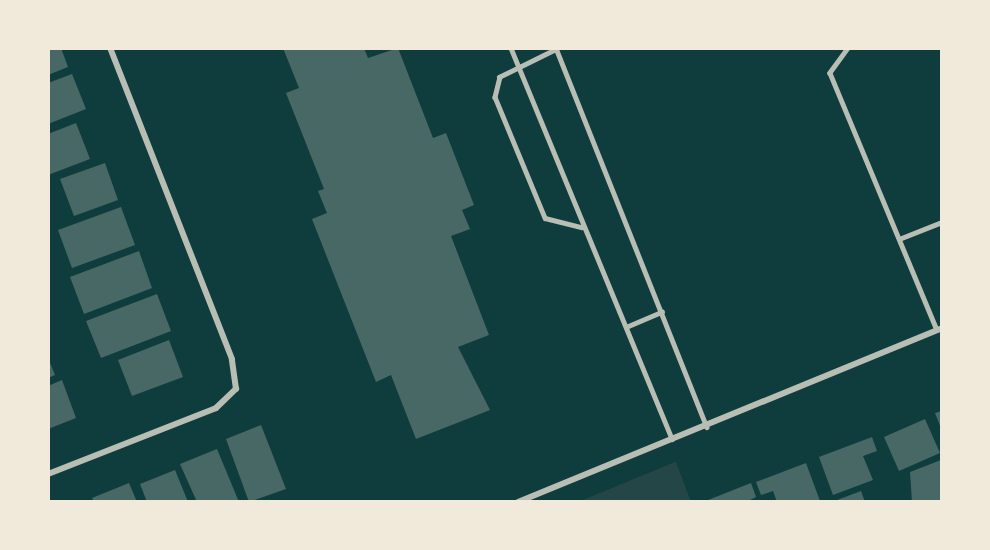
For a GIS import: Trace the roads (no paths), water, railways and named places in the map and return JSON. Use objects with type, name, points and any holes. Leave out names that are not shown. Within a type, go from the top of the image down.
[{"type":"street","points":[[48,474],[216,408],[236,389],[232,359],[110,48]]},
{"type":"street","points":[[518,502],[673,441],[939,329]]},
{"type":"lane","points":[[511,48],[582,227],[673,441]]},
{"type":"lane","points":[[848,48],[830,73],[939,329]]},
{"type":"lane","points":[[582,227],[544,218],[495,98],[494,84],[518,66],[557,49],[707,427]]},
{"type":"lane","points":[[899,239],[942,222]]},
{"type":"lane","points":[[626,327],[662,312]]}]
